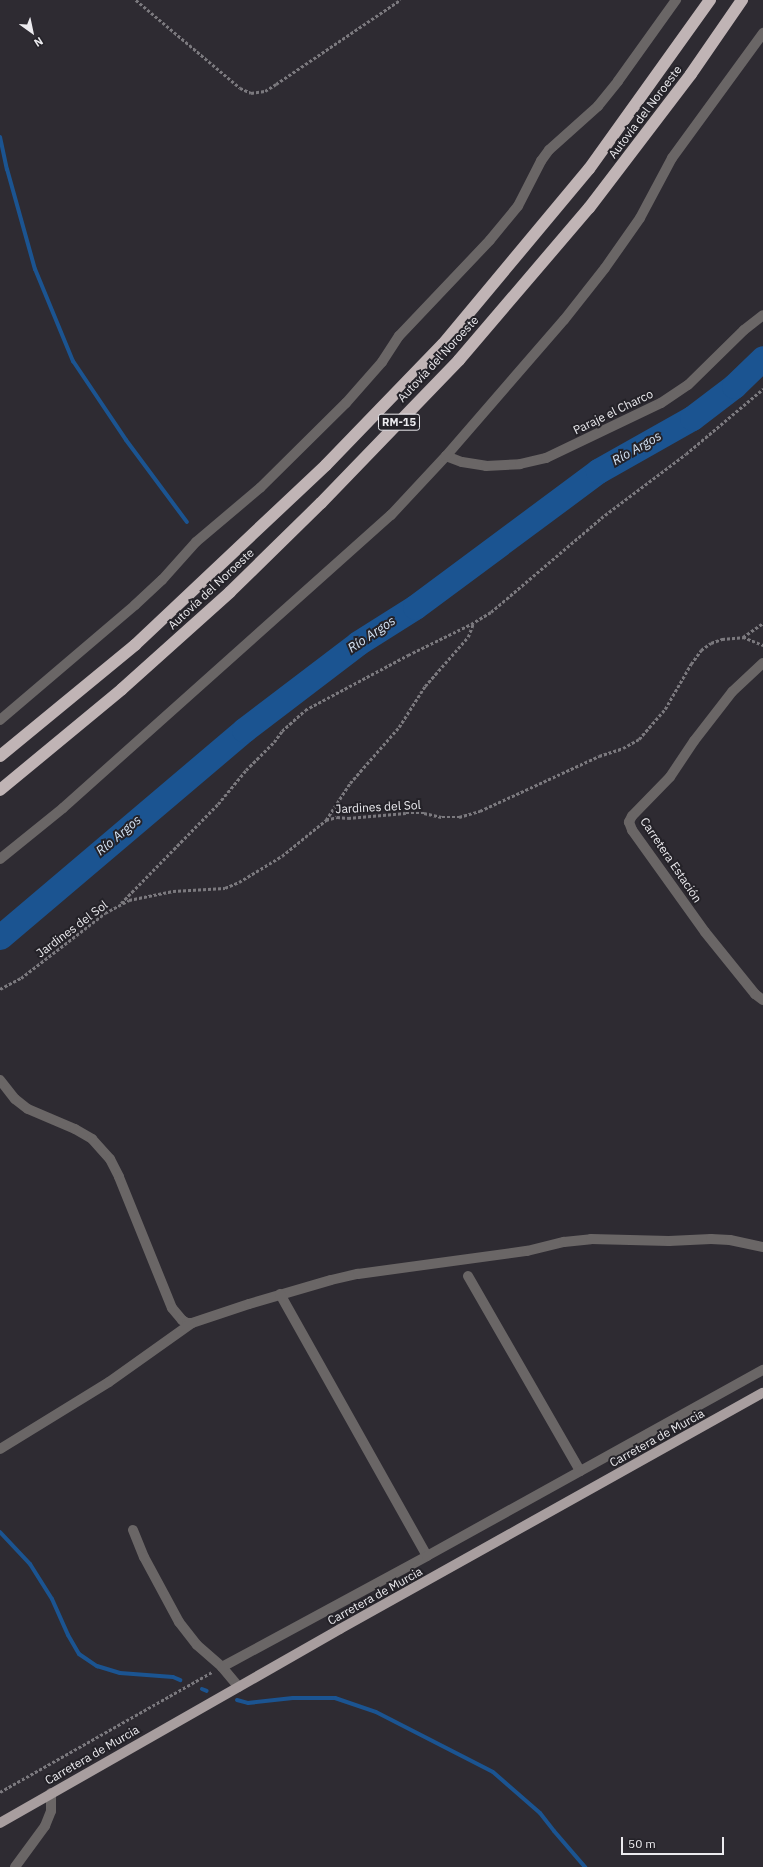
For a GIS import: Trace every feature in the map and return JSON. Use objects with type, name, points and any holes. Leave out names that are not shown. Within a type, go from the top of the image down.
[{"type":"highway","name":"Autovía del Noroeste","points":[[0,756],[135,645],[326,465],[443,344],[589,169],[710,0]]},
{"type":"highway","name":"Autovía del Noroeste","points":[[0,790],[122,689],[230,592],[321,503],[459,360],[590,208],[691,74],[742,0]]},
{"type":"main road","name":"Carretera de Murcia","points":[[0,1823],[763,1393]]},
{"type":"street","points":[[0,720],[135,605],[162,580],[196,542],[260,488],[346,403],[382,362],[399,336],[490,240],[518,206],[541,161],[549,150],[598,106],[618,81],[676,0]]},
{"type":"street","points":[[0,859],[63,808],[391,515],[446,456],[564,320],[605,268],[640,218],[672,158],[763,33]]},
{"type":"street","name":"Paraje el Charco","points":[[446,456],[462,462],[486,466],[520,464],[546,458],[661,403],[688,385],[744,330],[763,315]]},
{"type":"street","name":"Carretera Estación","points":[[763,663],[728,697],[694,741],[670,777],[632,816],[629,822],[632,830],[709,937],[755,994],[763,1000]]},
{"type":"street","points":[[0,1080],[15,1099],[28,1109],[75,1129],[92,1139],[110,1159],[119,1177],[172,1308],[182,1320],[192,1323]]},
{"type":"street","points":[[0,1449],[109,1382],[192,1323],[280,1294],[358,1274],[488,1257],[578,1240],[730,1240],[763,1247]]},
{"type":"street","points":[[468,1276],[580,1471]]},
{"type":"street","points":[[280,1294],[427,1556]]},
{"type":"street","points":[[222,1667],[427,1556],[763,1370]]},
{"type":"street","points":[[133,1530],[144,1557],[179,1622],[197,1645],[222,1667],[239,1687]]},
{"type":"street","points":[[15,1867],[45,1826],[51,1811],[51,1794]]},
{"type":"path","points":[[136,0],[240,88],[251,93],[265,90],[276,84],[400,0]]},
{"type":"path","points":[[119,905],[218,804],[246,770],[274,742],[282,731],[305,710],[408,655],[473,623],[523,586],[624,499],[686,454],[763,389]]},
{"type":"path","points":[[326,820],[350,783],[376,751],[399,727],[425,686],[468,637],[473,623]]},
{"type":"path","points":[[742,637],[763,624]]},
{"type":"path","name":"Jardines del Sol","points":[[0,989],[21,978],[105,913],[119,905],[142,896],[173,891],[225,888],[239,882],[282,856],[326,820],[337,817],[355,818],[406,813],[424,813],[442,817],[460,817],[480,811],[531,789],[639,739],[665,709],[681,680],[701,650],[711,643],[722,638],[742,637],[763,645]]},
{"type":"path","points":[[0,1792],[222,1667]]},
{"type":"waterway","points":[[0,137],[7,169],[35,269],[73,361],[126,440],[187,522]]},
{"type":"waterway","name":"Río Argos","points":[[0,937],[244,730],[358,643],[415,607],[598,471],[692,418],[734,386],[763,358]]},
{"type":"waterway","points":[[0,1532],[30,1564],[52,1599],[68,1635],[79,1654],[97,1666],[120,1673],[173,1677],[180,1680]]},
{"type":"waterway","points":[[202,1689],[207,1691]]},
{"type":"waterway","points":[[237,1700],[248,1703],[293,1698],[335,1698],[376,1712],[493,1772],[540,1813],[585,1867]]}]
